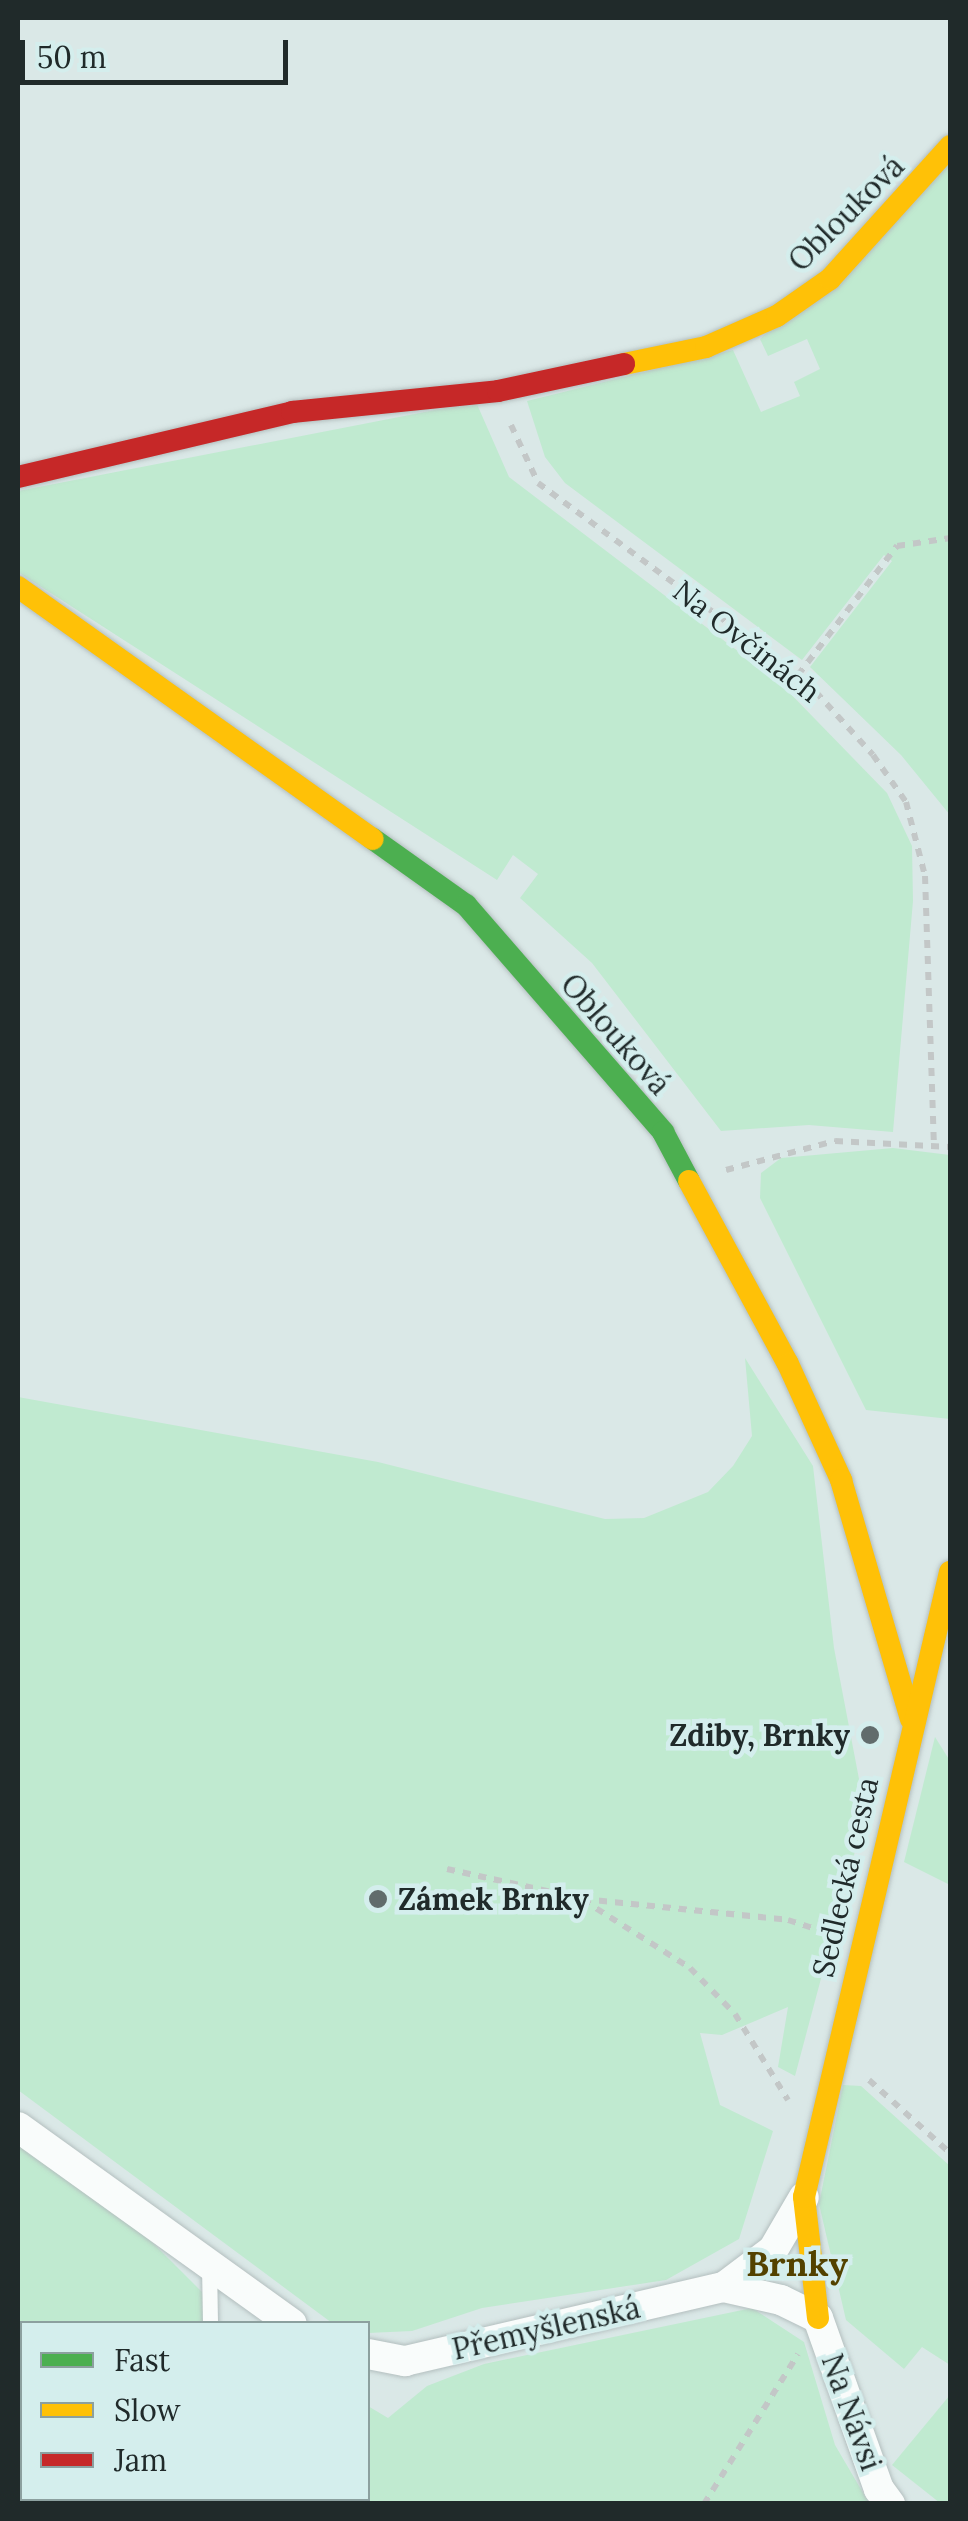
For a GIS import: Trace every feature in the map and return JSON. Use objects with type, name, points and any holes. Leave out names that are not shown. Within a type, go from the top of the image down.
[{"type":"street","name":"Oblouková","points":[[18,477],[292,412],[498,391],[706,347],[777,316],[830,279],[950,146]]},
{"type":"street","name":"Oblouková","points":[[18,587],[466,906],[663,1132],[788,1364],[840,1480],[911,1719]]},
{"type":"street","name":"Sedlecká cesta","points":[[804,2197],[911,1719],[950,1572]]},
{"type":"street","points":[[18,2127],[288,2321]]},
{"type":"street","points":[[724,2287],[773,2250],[804,2197]]},
{"type":"street","name":"Na Návsi","points":[[804,2197],[818,2318],[879,2490],[890,2504]]},
{"type":"street","name":"Na Návsi","points":[[724,2287],[781,2300],[818,2318]]},
{"type":"street","name":"Přemyšlenská","points":[[370,2354],[406,2361],[724,2287]]},
{"type":"lane","points":[[208,2265],[210,2321]]},
{"type":"path","name":"Na Ovčinách","points":[[498,391],[538,483],[798,674],[874,754],[906,802],[925,876],[934,1144]]},
{"type":"path","points":[[798,674],[897,546],[950,538]]},
{"type":"path","points":[[688,1180],[836,1141],[950,1147]]},
{"type":"path","points":[[447,1869],[583,1900],[788,1920],[860,1944]]},
{"type":"path","points":[[583,1900],[690,1968],[735,2014],[816,2142]]},
{"type":"path","points":[[836,2051],[950,2153]]},
{"type":"path","points":[[704,2504],[818,2318]]},
{"type":"green space","points":[[950,156],[950,815],[901,755],[810,667],[892,561],[884,555],[802,660],[565,483],[545,457],[527,401],[733,350],[761,412],[800,396],[794,382],[820,369],[807,339],[768,356],[760,339]]},
{"type":"green space","points":[[476,402],[509,477],[781,684],[887,793],[912,846],[913,901],[893,1132],[809,1125],[721,1131],[592,963],[520,898],[538,874],[513,855],[497,880],[18,572],[18,491]]},
{"type":"green space","points":[[893,1148],[950,1155],[950,1419],[866,1410],[760,1198],[761,1173],[781,1158]]},
{"type":"green space","points":[[745,1358],[813,1466],[834,1648],[868,1826],[862,1825],[795,2076],[778,2067],[788,2007],[722,2035],[700,2033],[720,2105],[773,2131],[739,2239],[666,2280],[482,2308],[412,2331],[370,2333],[370,2321],[329,2321],[18,2090],[18,1397],[378,1462],[605,1519],[644,1518],[708,1492],[733,1466],[752,1436]]},
{"type":"green space","points":[[935,1737],[950,1761],[950,1885],[904,1862]]},
{"type":"green space","points":[[843,2085],[861,2086],[950,2166],[950,2365],[922,2347],[904,2369],[846,2320],[819,2204]]},
{"type":"green space","points":[[18,2141],[116,2206],[211,2301],[204,2321],[20,2321],[20,2501],[240,2503],[18,2503]]},
{"type":"green space","points":[[752,2308],[804,2342],[835,2445],[869,2503],[272,2504],[271,2501],[370,2501],[370,2407],[388,2418],[427,2386],[484,2364]]},
{"type":"green space","points":[[950,2395],[950,2503],[940,2503],[892,2465]]},
{"type":"traffic: fast","points":[[373,839],[466,905],[663,1132],[689,1181]]},
{"type":"traffic: slow","points":[[624,364],[706,347],[777,316],[830,279],[950,146]]},
{"type":"traffic: slow","points":[[18,587],[373,839]]},
{"type":"traffic: slow","points":[[689,1181],[788,1364],[841,1480],[911,1719]]},
{"type":"traffic: slow","points":[[818,2318],[804,2197],[950,1572]]},
{"type":"traffic: jam","points":[[18,477],[292,412],[498,391],[624,364]]},
{"type":"place","name":"Zdiby, Brnky","points":[[870,1735]]},
{"type":"place","name":"Zámek Brnky","points":[[378,1899]]},
{"type":"district","name":"Brnky","points":[[797,2264]]}]
